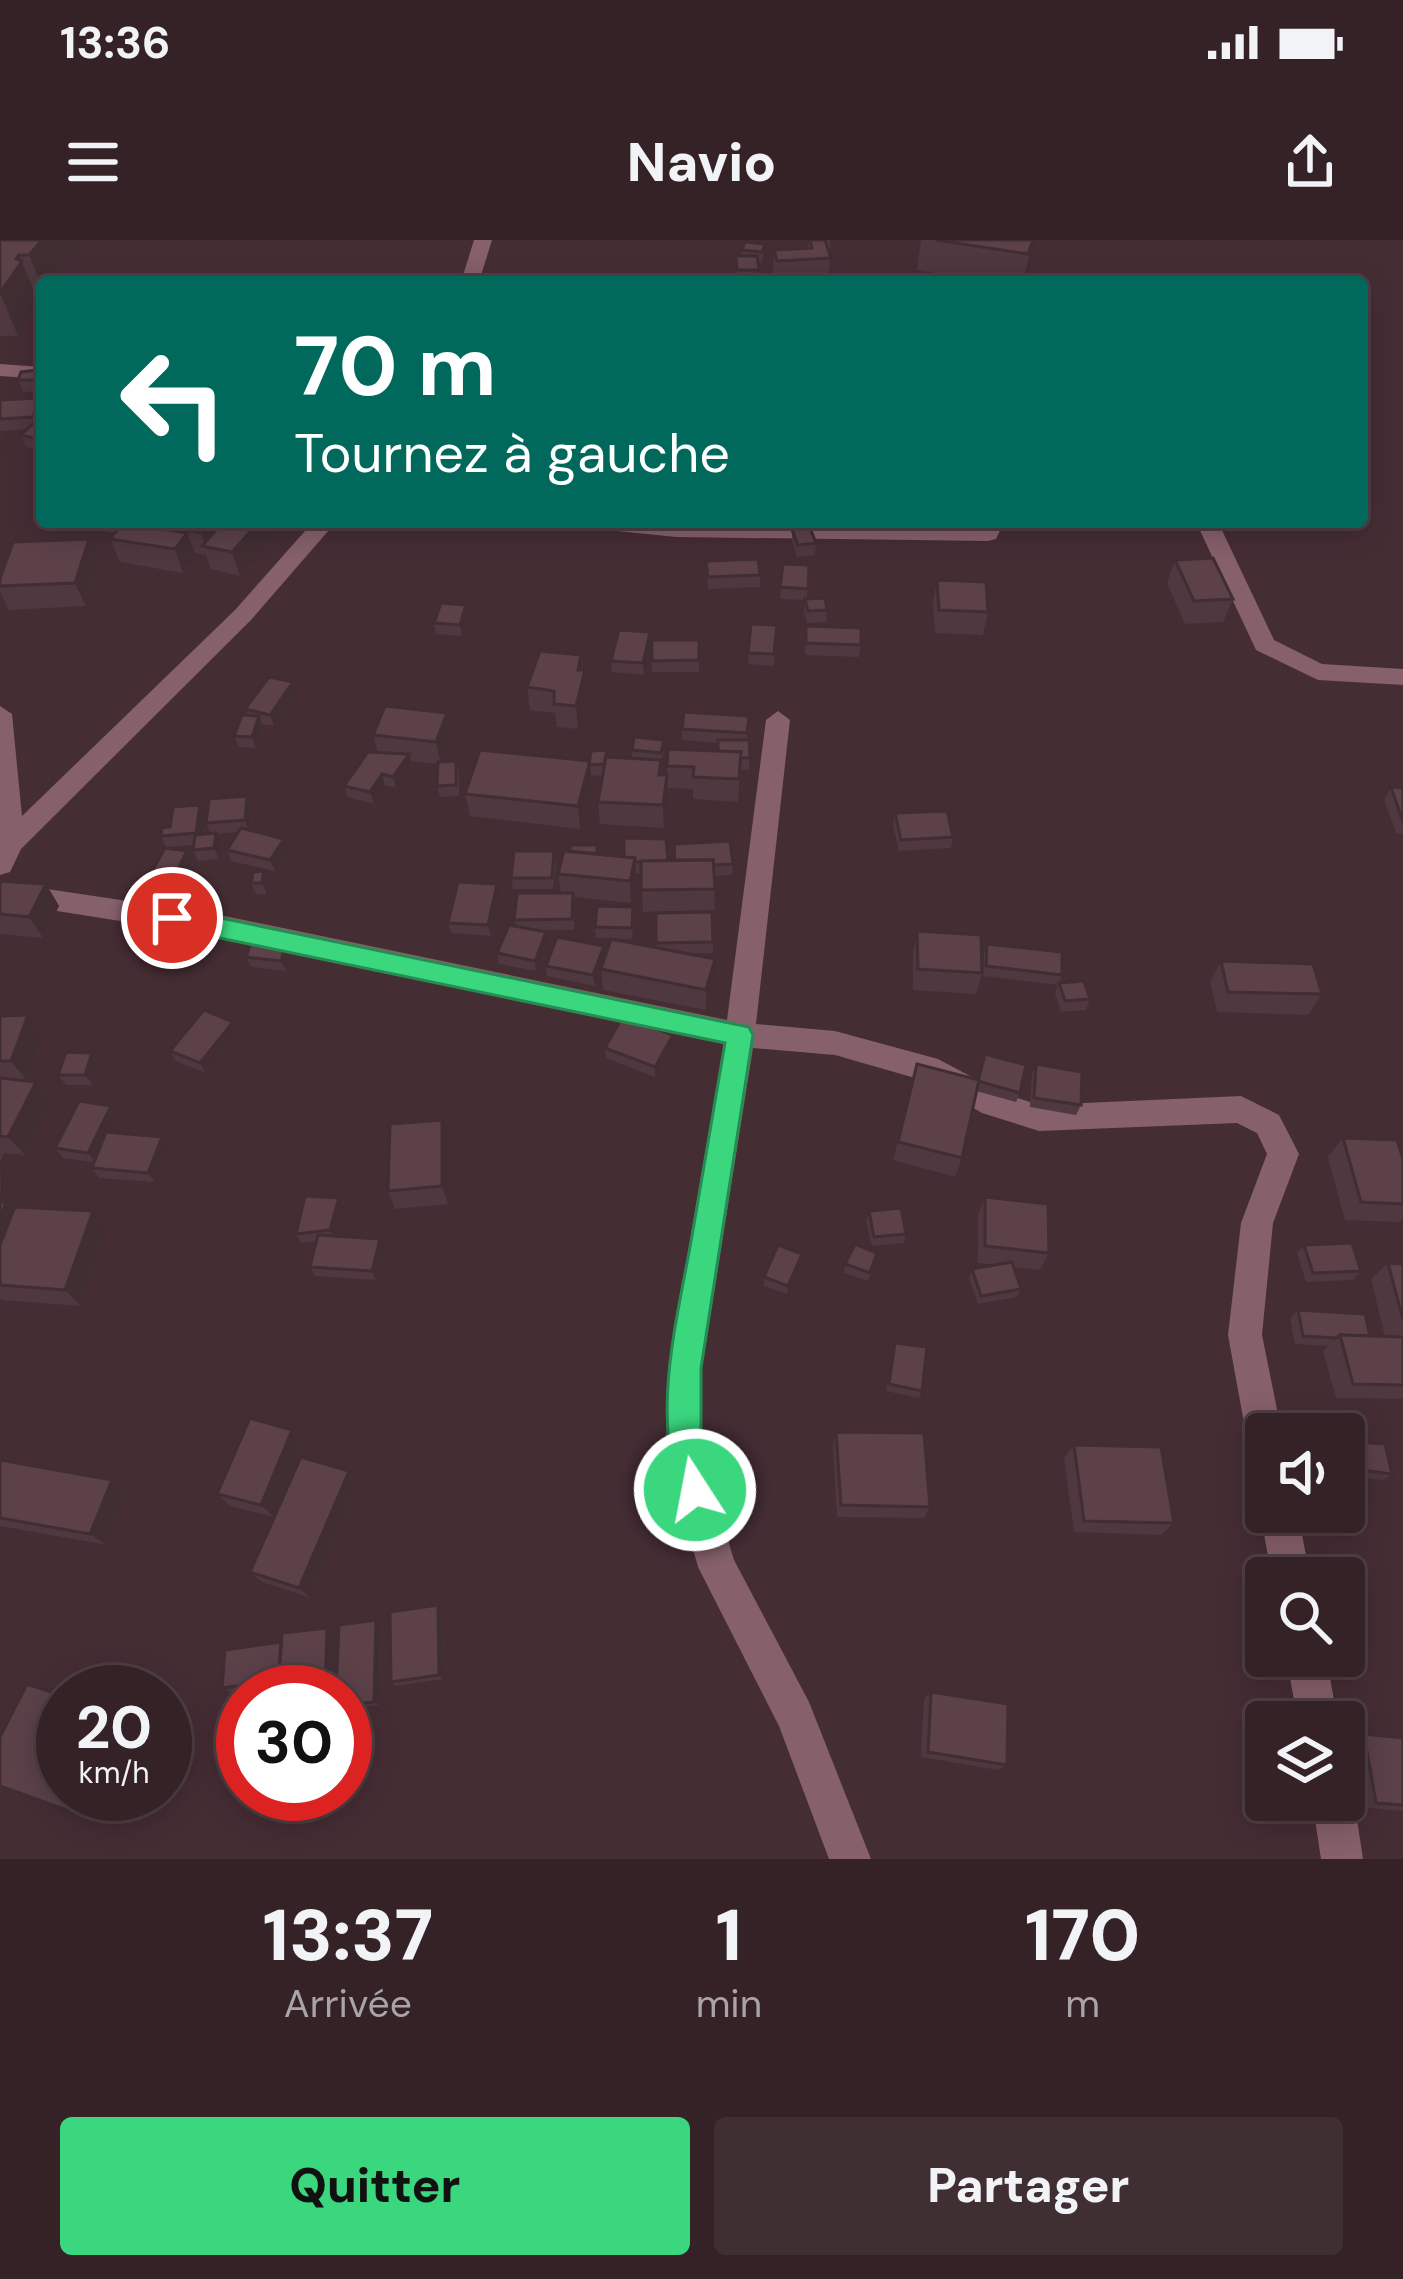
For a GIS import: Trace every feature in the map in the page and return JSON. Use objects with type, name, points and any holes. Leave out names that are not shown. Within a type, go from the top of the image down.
[{"type":"street","points":[[472,276],[483,240]]},
{"type":"street","points":[[0,370],[36,373]]},
{"type":"street","points":[[5,854],[243,615],[321,528]]},
{"type":"street","points":[[656,528],[988,534],[990,528]]},
{"type":"street","points":[[1210,528],[1264,645],[1318,672],[1403,676]]},
{"type":"street","points":[[0,714],[5,854]]},
{"type":"street","points":[[778,720],[749,922],[740,1035],[685,1368],[684,1451],[717,1567],[795,1716],[850,1859]]},
{"type":"street","points":[[0,892],[215,925],[740,1035],[836,1043],[938,1072],[993,1104],[1040,1118],[1142,1117],[1240,1108],[1268,1124],[1283,1154],[1257,1223],[1245,1335],[1260,1413]]},
{"type":"street","points":[[1336,1821],[1342,1859]]},
{"type":"building","points":[[0,240],[42,240],[29,255],[19,255],[16,259],[22,261],[0,293]]},
{"type":"building","points":[[810,240],[825,240],[831,258],[777,261],[774,250],[812,248]]},
{"type":"building","points":[[936,240],[1033,240],[1028,254]]},
{"type":"building","points":[[745,242],[765,244],[762,252],[742,250]]},
{"type":"building","points":[[736,256],[757,256],[759,270],[737,270]]},
{"type":"building","points":[[36,370],[36,380],[18,380],[21,372]]},
{"type":"building","points":[[36,398],[33,417],[0,419],[0,400]]},
{"type":"building","points":[[36,421],[36,439],[21,435]]},
{"type":"building","points":[[119,528],[187,533],[175,549],[110,539]]},
{"type":"building","points":[[218,528],[254,528],[232,552],[202,546]]},
{"type":"building","points":[[810,528],[816,543],[798,545],[792,530]]},
{"type":"building","points":[[89,539],[75,583],[0,586],[13,542]]},
{"type":"building","points":[[1213,558],[1233,599],[1194,601],[1175,560]]},
{"type":"building","points":[[758,559],[760,575],[708,577],[706,561]]},
{"type":"building","points":[[783,564],[809,565],[808,589],[780,587]]},
{"type":"building","points":[[937,580],[986,582],[988,612],[939,610]]},
{"type":"building","points":[[825,598],[827,610],[808,611],[805,599]]},
{"type":"building","points":[[441,603],[466,605],[460,625],[434,623]]},
{"type":"building","points":[[751,624],[777,625],[774,654],[748,653]]},
{"type":"building","points":[[806,626],[861,628],[861,645],[806,643]]},
{"type":"building","points":[[619,630],[650,632],[643,663],[611,661]]},
{"type":"building","points":[[652,640],[699,640],[699,660],[652,661]]},
{"type":"building","points":[[540,651],[581,655],[578,670],[585,670],[576,706],[554,704],[554,691],[527,687]]},
{"type":"building","points":[[269,677],[293,682],[270,715],[245,709]]},
{"type":"building","points":[[385,706],[447,713],[436,742],[373,735]]},
{"type":"building","points":[[684,712],[749,716],[747,733],[682,729]]},
{"type":"building","points":[[242,715],[259,716],[252,737],[234,736]]},
{"type":"building","points":[[634,737],[664,740],[661,753],[632,750]]},
{"type":"building","points":[[718,740],[749,740],[750,758],[740,758],[741,752],[718,751]]},
{"type":"building","points":[[668,749],[741,752],[739,779],[693,777],[694,767],[667,766]]},
{"type":"building","points":[[480,750],[590,761],[578,806],[465,794]]},
{"type":"building","points":[[607,750],[604,764],[589,765],[591,751]]},
{"type":"building","points":[[368,752],[409,754],[393,777],[382,774],[370,792],[344,786]]},
{"type":"building","points":[[606,757],[661,760],[659,775],[667,775],[663,805],[598,802]]},
{"type":"building","points":[[456,761],[456,785],[437,786],[438,762]]},
{"type":"building","points":[[1391,787],[1403,788],[1403,822]]},
{"type":"building","points":[[247,796],[245,820],[206,823],[209,799]]},
{"type":"building","points":[[200,805],[196,833],[161,836],[162,828],[170,827],[173,807]]},
{"type":"building","points":[[947,811],[953,837],[901,840],[895,813]]},
{"type":"building","points":[[241,828],[284,839],[270,860],[227,850]]},
{"type":"building","points":[[216,833],[214,848],[193,850],[195,835]]},
{"type":"building","points":[[624,838],[666,839],[668,861],[634,862],[635,858],[624,857]]},
{"type":"building","points":[[730,841],[733,864],[675,860],[674,844]]},
{"type":"building","points":[[570,845],[597,845],[597,854],[570,851]]},
{"type":"building","points":[[165,848],[187,851],[173,878],[150,875]]},
{"type":"building","points":[[514,851],[554,851],[552,878],[511,878]]},
{"type":"building","points":[[564,851],[635,858],[630,881],[558,874]]},
{"type":"building","points":[[713,860],[715,889],[641,890],[641,861]]},
{"type":"building","points":[[264,871],[262,883],[251,883],[253,872]]},
{"type":"building","points":[[0,881],[46,884],[29,917],[0,914]]},
{"type":"building","points":[[458,882],[497,884],[488,925],[448,923]]},
{"type":"building","points":[[517,893],[573,893],[572,919],[514,920]]},
{"type":"building","points":[[597,906],[633,907],[632,928],[595,927]]},
{"type":"building","points":[[712,912],[713,942],[656,943],[656,913]]},
{"type":"building","points":[[509,925],[546,932],[535,961],[497,953]]},
{"type":"building","points":[[917,931],[981,935],[982,973],[918,969]]},
{"type":"building","points":[[253,937],[287,941],[281,961],[246,957]]},
{"type":"building","points":[[557,937],[604,946],[593,975],[546,966]]},
{"type":"building","points":[[611,939],[715,959],[706,990],[601,969]]},
{"type":"building","points":[[987,944],[1062,952],[1062,975],[986,966]]},
{"type":"building","points":[[1221,961],[1313,964],[1322,994],[1228,992]]},
{"type":"building","points":[[1084,981],[1090,999],[1065,1001],[1059,983]]},
{"type":"building","points":[[204,1010],[233,1022],[200,1063],[170,1051]]},
{"type":"building","points":[[28,1015],[11,1061],[0,1061],[0,1016]]},
{"type":"building","points":[[623,1016],[673,1035],[655,1067],[605,1048]]},
{"type":"building","points":[[66,1052],[92,1053],[85,1075],[58,1075]]},
{"type":"building","points":[[985,1054],[1026,1065],[1020,1093],[978,1081]]},
{"type":"building","points":[[917,1064],[979,1080],[962,1158],[898,1142]]},
{"type":"building","points":[[1036,1064],[1082,1072],[1081,1105],[1034,1098]]},
{"type":"building","points":[[0,1078],[36,1082],[8,1137],[0,1136]]},
{"type":"building","points":[[79,1101],[111,1106],[88,1153],[55,1148]]},
{"type":"building","points":[[442,1120],[442,1186],[388,1191],[390,1124]]},
{"type":"building","points":[[106,1132],[162,1137],[148,1173],[92,1168]]},
{"type":"building","points":[[1343,1138],[1397,1140],[1403,1159],[1403,1204],[1361,1202]]},
{"type":"building","points":[[305,1196],[339,1198],[330,1230],[296,1234]]},
{"type":"building","points":[[985,1197],[1048,1204],[1049,1253],[985,1246]]},
{"type":"building","points":[[15,1207],[93,1211],[65,1290],[0,1285],[0,1245]]},
{"type":"building","points":[[901,1208],[906,1234],[874,1237],[869,1211]]},
{"type":"building","points":[[318,1235],[380,1239],[372,1271],[310,1267]]},
{"type":"building","points":[[1352,1243],[1361,1271],[1313,1273],[1304,1245]]},
{"type":"building","points":[[855,1244],[877,1253],[870,1273],[845,1264]]},
{"type":"building","points":[[778,1245],[802,1254],[788,1286],[764,1277]]},
{"type":"building","points":[[1012,1262],[1021,1289],[981,1296],[972,1269]]},
{"type":"building","points":[[1388,1263],[1403,1264],[1403,1320]]},
{"type":"building","points":[[1298,1310],[1365,1314],[1370,1336],[1303,1336]]},
{"type":"building","points":[[1340,1335],[1403,1337],[1403,1385],[1353,1384]]},
{"type":"building","points":[[895,1343],[927,1347],[922,1391],[889,1384]]},
{"type":"building","points":[[250,1418],[292,1430],[261,1505],[217,1494]]},
{"type":"building","points":[[836,1432],[924,1433],[930,1507],[841,1505]]},
{"type":"building","points":[[1365,1443],[1385,1444],[1392,1474],[1365,1470]]},
{"type":"building","points":[[1074,1445],[1161,1447],[1174,1523],[1084,1521]]},
{"type":"building","points":[[301,1457],[349,1471],[299,1588],[250,1572]]},
{"type":"building","points":[[0,1460],[112,1480],[90,1534],[0,1518]]},
{"type":"building","points":[[438,1605],[439,1675],[391,1682],[390,1612]]},
{"type":"building","points":[[376,1620],[374,1702],[372,1665],[337,1665],[339,1625]]},
{"type":"building","points":[[327,1628],[326,1665],[280,1665],[282,1633]]},
{"type":"building","points":[[281,1642],[279,1665],[224,1665],[225,1650]]},
{"type":"building","points":[[27,1684],[36,1687],[36,1799],[0,1786],[0,1737]]},
{"type":"building","points":[[931,1692],[1008,1704],[1007,1765],[928,1752]]},
{"type":"building","points":[[1365,1734],[1403,1738],[1403,1805],[1376,1803]]},
{"type":"route","points":[[172,918],[740,1035],[685,1368],[684,1451],[695,1490]]}]
